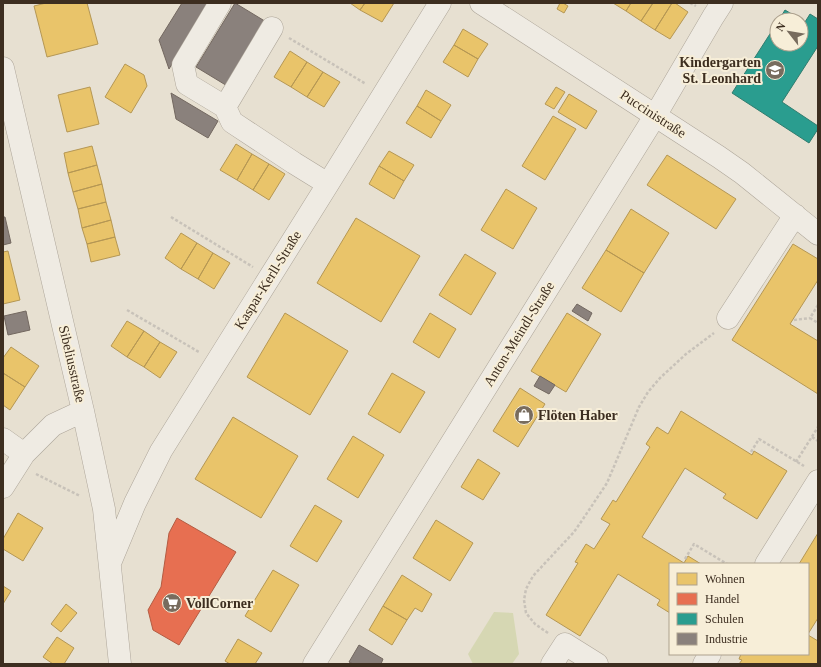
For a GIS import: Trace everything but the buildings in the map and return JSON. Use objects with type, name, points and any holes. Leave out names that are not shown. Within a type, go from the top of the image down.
[{"type":"street","points":[[220,3],[183,65],[188,84],[225,107],[232,122],[328,184]]},
{"type":"street","name":"Kaspar-Kerll-Straße","points":[[110,563],[135,503],[161,451],[440,3]]},
{"type":"street","name":"Puccinistraße","points":[[481,3],[725,161],[818,234]]},
{"type":"street","name":"Anton-Meindl-Straße","points":[[314,664],[656,116],[722,3]]},
{"type":"street","points":[[225,107],[272,28]]},
{"type":"street","name":"Sibeliusstraße","points":[[3,68],[83,411],[104,509],[120,664]]},
{"type":"street","points":[[728,318],[794,215]]},
{"type":"street","points":[[3,487],[21,459],[53,425],[83,411]]},
{"type":"street","points":[[3,438],[21,459]]},
{"type":"street","points":[[767,563],[813,475]]},
{"type":"street","points":[[552,664],[565,644],[597,664]]},
{"type":"street","points":[[704,664],[709,655]]},
{"type":"path","points":[[272,28],[370,86]]},
{"type":"path","points":[[171,217],[270,277]]},
{"type":"path","points":[[810,318],[818,305]]},
{"type":"path","points":[[127,310],[217,362]]},
{"type":"path","points":[[565,644],[535,624],[526,613],[524,600],[526,589],[533,576],[574,532],[584,519],[607,483],[639,407],[648,392],[660,378],[686,354],[717,331],[728,318]]},
{"type":"path","points":[[794,320],[810,318],[818,323]]},
{"type":"path","points":[[796,462],[818,426]]},
{"type":"path","points":[[812,437],[818,441]]},
{"type":"path","points":[[751,452],[760,439],[796,462],[813,475]]},
{"type":"path","points":[[21,459],[33,472],[104,509]]},
{"type":"path","points":[[685,559],[694,544],[725,563]]},
{"type":"green space","points":[[494,612],[513,613],[519,654],[512,664],[473,664],[468,654]]},
{"type":"place","name":"Kindergarten St. Leonhard","points":[[775,70]]},
{"type":"place","name":"Flöten Haber","points":[[524,415]]},
{"type":"place","name":"VollCorner","points":[[172,603]]}]
